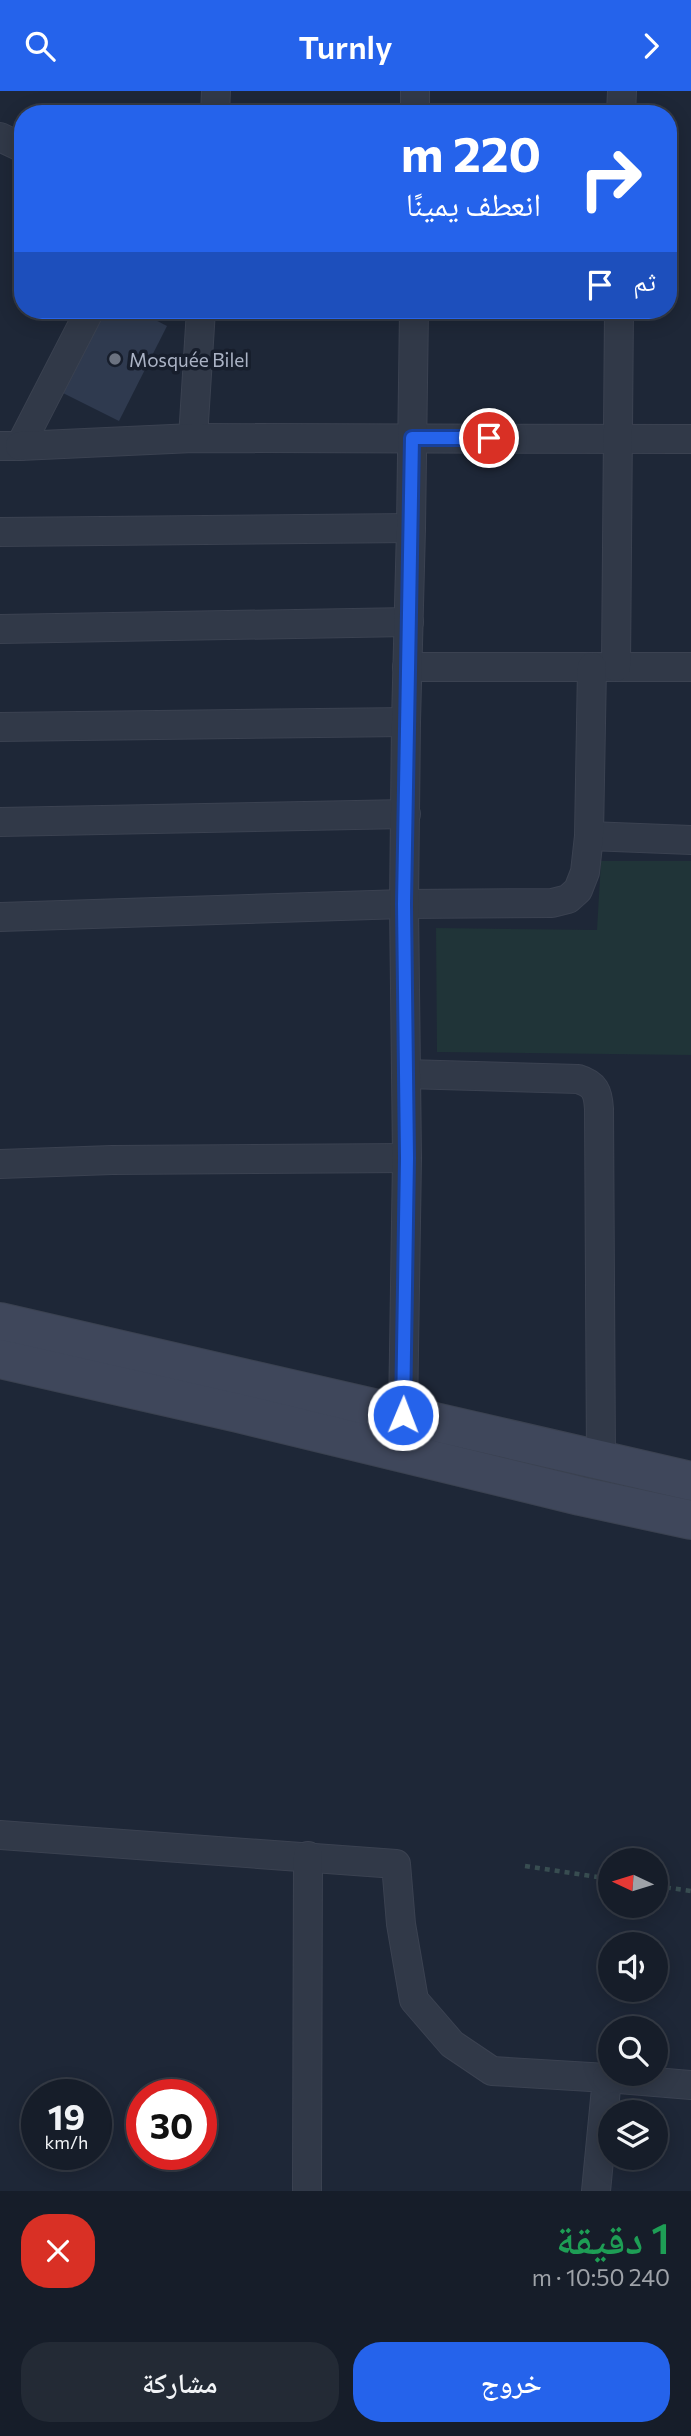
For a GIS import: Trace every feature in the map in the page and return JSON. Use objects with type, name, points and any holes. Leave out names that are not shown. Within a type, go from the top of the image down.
[{"type":"main road","points":[[0,1321],[691,1481]]},
{"type":"main road","points":[[0,1359],[691,1520]]},
{"type":"street","points":[[10,446],[85,319]]},
{"type":"street","points":[[193,438],[200,319]]},
{"type":"street","points":[[397,1453],[403,1415],[407,1158],[404,904],[414,319]]},
{"type":"street","points":[[0,917],[404,904],[552,903],[568,899],[579,890],[585,872],[604,667],[617,439],[619,319]]},
{"type":"street","points":[[10,446],[193,438],[691,439]]},
{"type":"street","points":[[0,533],[411,528]]},
{"type":"street","points":[[0,629],[409,622]]},
{"type":"street","points":[[407,667],[691,667]]},
{"type":"street","points":[[0,727],[406,722]]},
{"type":"street","points":[[0,822],[406,814]]},
{"type":"street","points":[[589,836],[691,840]]},
{"type":"street","points":[[406,1075],[578,1079],[594,1087],[598,1095],[599,1109],[601,1460]]},
{"type":"street","points":[[0,1164],[112,1160],[407,1158]]},
{"type":"street","points":[[0,1835],[396,1864],[401,1924],[414,2000],[452,2044],[492,2071],[598,2077]]},
{"type":"street","points":[[307,2191],[308,1856]]},
{"type":"street","points":[[668,2083],[691,2085]]},
{"type":"street","points":[[596,2191],[606,2086]]},
{"type":"path","points":[[525,1866],[598,1877]]},
{"type":"path","points":[[668,1888],[691,1891]]},
{"type":"green space","points":[[601,861],[691,861],[691,1055],[437,1052],[436,928],[597,930]]},
{"type":"building","name":"Mosquée Bilel","points":[[101,319],[153,319],[167,326],[119,421],[63,393]]},
{"type":"place","name":"Mosquée Bilel","points":[[115,359]]},
{"type":"route","points":[[403,1415],[407,1158],[404,904],[412,438],[489,438]]}]
